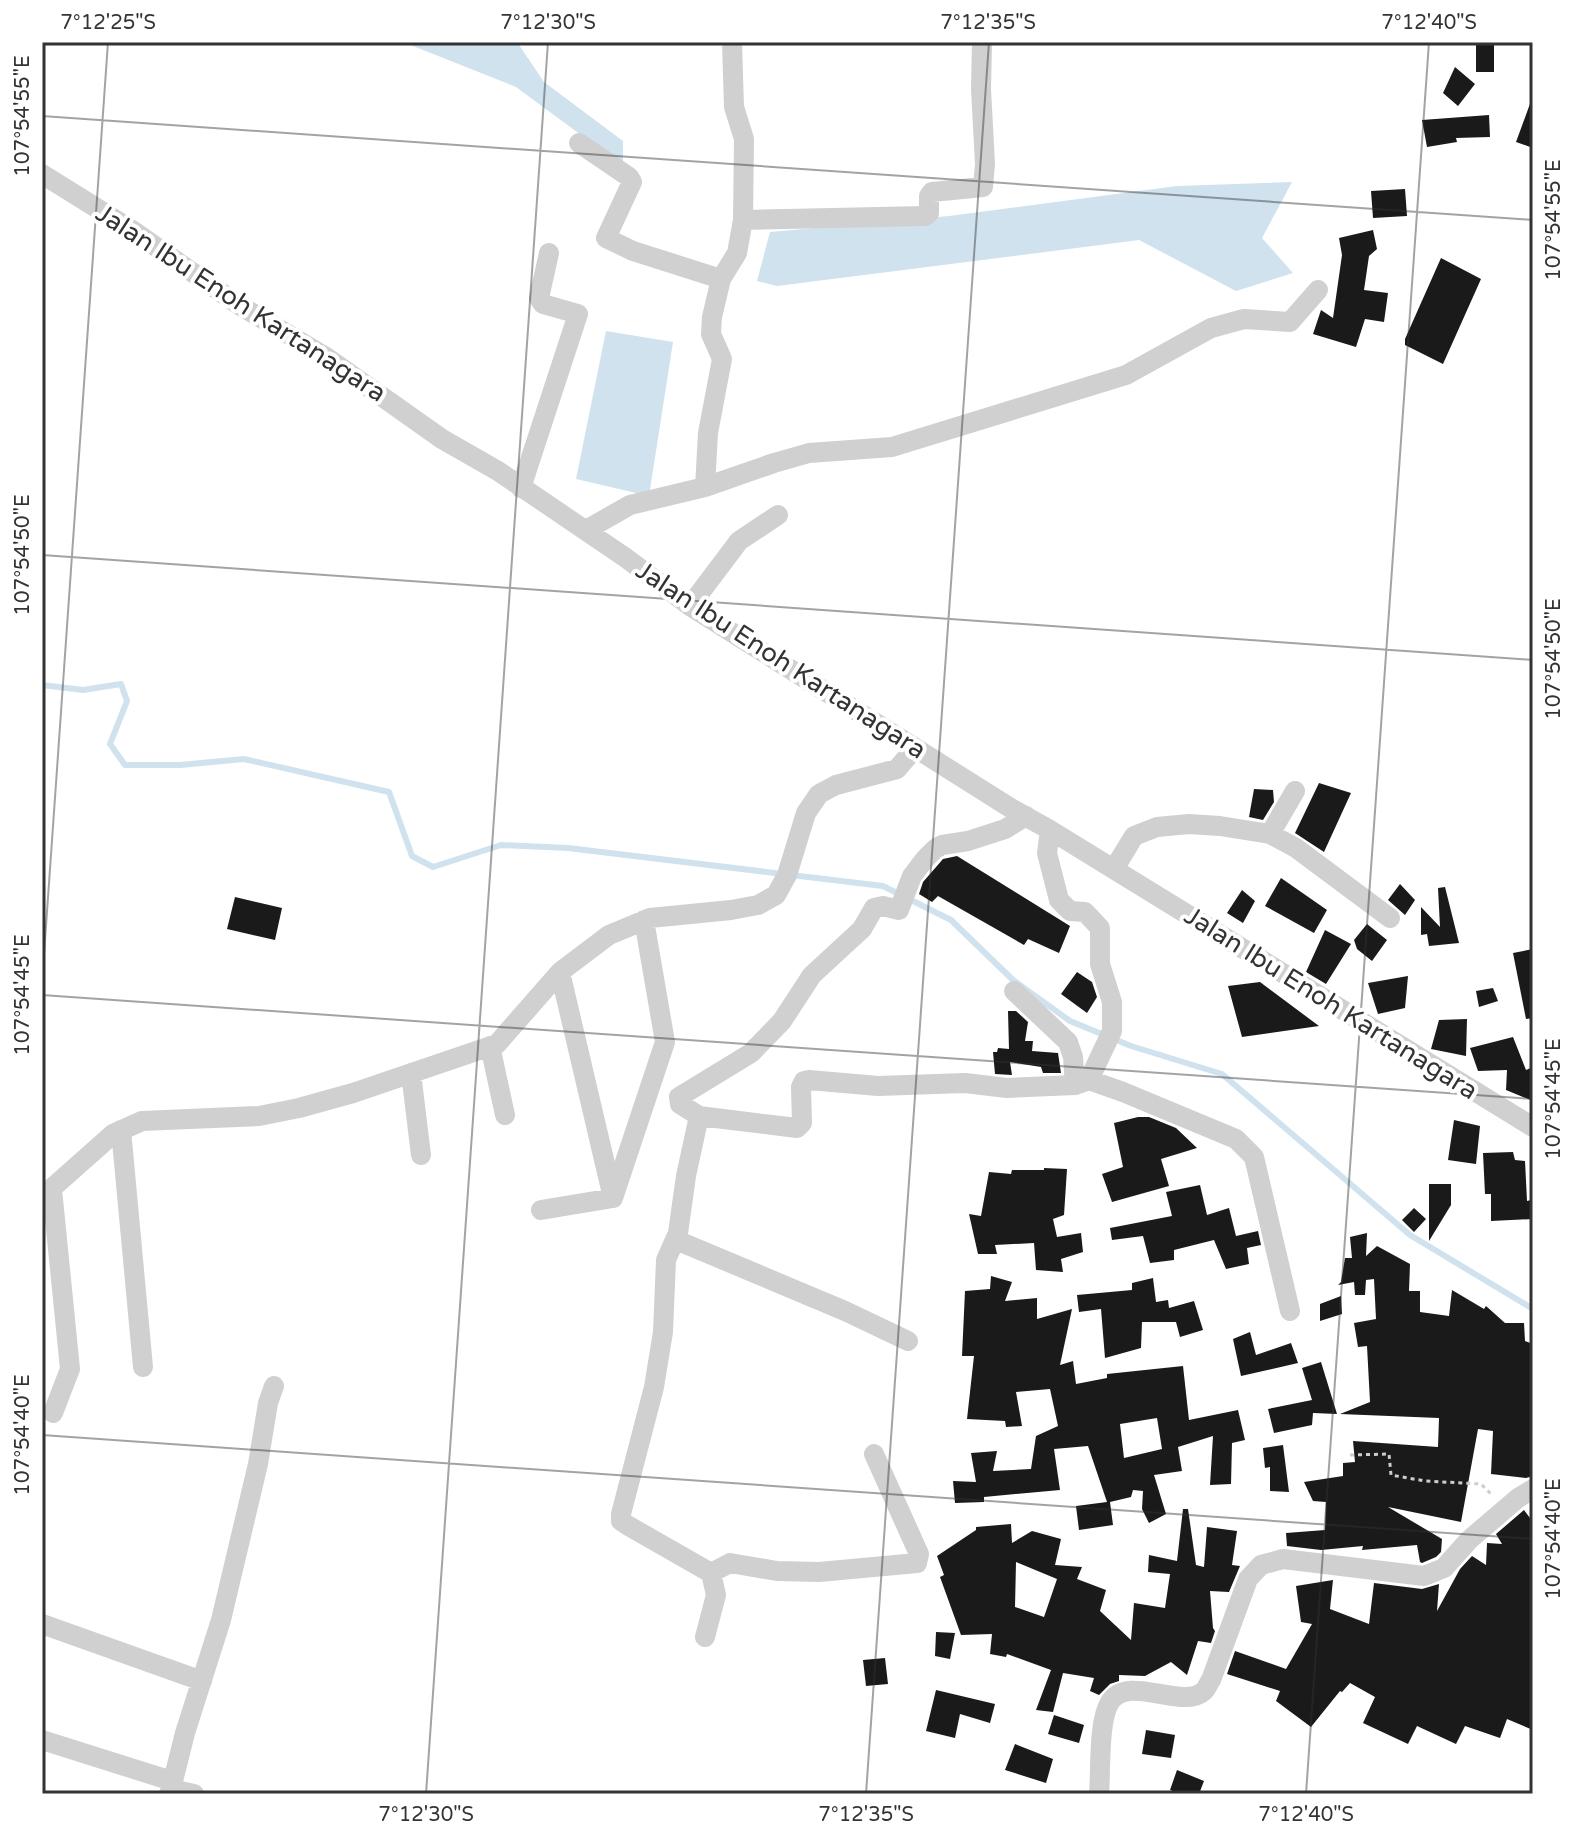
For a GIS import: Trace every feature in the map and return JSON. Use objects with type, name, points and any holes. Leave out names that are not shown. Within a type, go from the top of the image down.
[{"type":"street","points":[[705,487],[708,433],[722,359],[711,334],[712,317],[721,279],[737,253],[743,220],[744,139],[734,107],[732,42]]},
{"type":"street","points":[[743,220],[925,216],[929,213],[929,196],[932,192],[981,188],[984,185],[985,164],[982,42]]},
{"type":"street","points":[[579,143],[632,182],[606,238],[633,251],[721,279]]},
{"type":"street","name":"Jalan Ibu Enoh Kartanagara","points":[[42,174],[132,230],[239,305],[326,357],[442,439],[498,471],[690,606],[915,748],[1533,1127]]},
{"type":"street","points":[[521,488],[578,314],[543,304],[539,298],[549,253]]},
{"type":"street","points":[[586,530],[630,505],[705,487],[809,453],[892,447],[1126,375],[1211,328],[1244,319],[1290,322],[1318,290]]},
{"type":"street","points":[[690,606],[739,541],[778,515]]},
{"type":"street","points":[[53,1413],[70,1369],[47,1193],[113,1134],[142,1121],[259,1116],[299,1108],[497,1044],[560,972],[609,935],[644,920],[758,905],[776,895],[782,886],[806,813],[819,794],[836,785],[897,769],[915,748]]},
{"type":"street","points":[[1270,834],[1295,791]]},
{"type":"street","points":[[1026,816],[1005,829],[968,841],[942,845],[925,859],[912,876],[903,900],[874,908],[862,929],[828,957],[812,975],[782,1021],[751,1053],[717,1076],[683,1092],[679,1097],[680,1104],[699,1116],[797,1128],[802,1123],[801,1087],[804,1081],[809,1080],[878,1086],[965,1083],[1007,1088],[1082,1083],[1123,1092],[1236,1139],[1254,1157],[1290,1311]]},
{"type":"street","points":[[1114,869],[1134,836],[1157,827],[1189,824],[1270,834],[1296,848],[1390,918]]},
{"type":"street","points":[[1050,830],[1047,853],[1059,900],[1070,911],[1085,912],[1100,928],[1100,964],[1112,1002],[1112,1031],[1082,1083]]},
{"type":"street","points":[[613,1198],[665,1042],[644,920]]},
{"type":"street","points":[[560,972],[613,1198]]},
{"type":"street","points":[[1014,991],[1068,1042],[1082,1083]]},
{"type":"street","points":[[490,1046],[505,1115]]},
{"type":"street","points":[[411,1073],[421,1155]]},
{"type":"street","points":[[699,1116],[676,1240],[665,1267],[663,1332],[654,1387],[621,1521],[711,1573],[716,1595],[705,1637]]},
{"type":"street","points":[[121,1130],[143,1367]]},
{"type":"street","points":[[541,1210],[613,1198]]},
{"type":"street","points":[[676,1240],[908,1341]]},
{"type":"street","points":[[171,1788],[221,1620],[274,1386]]},
{"type":"street","points":[[711,1573],[730,1563],[777,1571],[819,1572],[917,1563],[919,1554],[874,1454]]},
{"type":"street","points":[[1099,1794],[1101,1750],[1109,1703],[1117,1695],[1131,1690],[1190,1697],[1204,1691],[1248,1579],[1261,1565],[1283,1559],[1424,1576],[1444,1568],[1469,1540],[1533,1489]]},
{"type":"street","points":[[42,1624],[202,1681]]},
{"type":"street","points":[[42,1740],[194,1794]]},
{"type":"path","points":[[1350,1455],[1389,1454],[1391,1475],[1425,1481],[1481,1484],[1497,1501]]},
{"type":"water","points":[[403,42],[517,42],[544,82],[623,141],[623,166],[516,87]]},
{"type":"water","points":[[1292,182],[1262,238],[1293,273],[1236,291],[1139,240],[777,286],[757,281],[770,232],[949,216],[1177,186]]},
{"type":"water","points":[[606,331],[673,342],[649,496],[576,479]]},
{"type":"building","points":[[1476,44],[1494,44],[1494,72],[1476,72]]},
{"type":"building","points":[[1455,67],[1475,84],[1458,106],[1443,93]]},
{"type":"building","points":[[1533,101],[1533,148],[1516,142]]},
{"type":"building","points":[[1489,115],[1490,137],[1456,138],[1457,142],[1427,147],[1422,120]]},
{"type":"building","points":[[1405,189],[1407,216],[1373,218],[1371,191]]},
{"type":"building","points":[[1373,230],[1377,249],[1369,256],[1364,290],[1388,293],[1384,322],[1365,319],[1356,347],[1313,334],[1321,310],[1333,318],[1342,255],[1339,238]]},
{"type":"building","points":[[1441,258],[1481,279],[1443,364],[1405,345]]},
{"type":"building","points":[[1319,783],[1351,793],[1324,852],[1295,833]]},
{"type":"building","points":[[1254,789],[1273,790],[1274,802],[1263,820],[1249,817]]},
{"type":"building","points":[[957,856],[1070,926],[1059,953],[1028,939],[1024,945],[938,896],[932,902],[919,894],[923,882],[943,859]]},
{"type":"building","points":[[1281,878],[1327,910],[1314,933],[1265,906]]},
{"type":"building","points":[[1400,884],[1415,900],[1405,915],[1388,900]]},
{"type":"building","points":[[1445,887],[1459,943],[1429,946],[1427,934],[1421,935],[1421,907],[1440,927],[1438,888]]},
{"type":"building","points":[[1242,890],[1255,901],[1243,923],[1227,913]]},
{"type":"building","points":[[235,897],[282,908],[275,940],[227,929]]},
{"type":"building","points":[[1367,924],[1387,940],[1372,961],[1357,949],[1354,940]]},
{"type":"building","points":[[1325,930],[1351,944],[1326,984],[1306,972]]},
{"type":"building","points":[[1533,949],[1533,1018],[1526,1019],[1513,953]]},
{"type":"building","points":[[1077,972],[1092,982],[1097,997],[1087,1013],[1061,994]]},
{"type":"building","points":[[1408,976],[1405,1008],[1378,1014],[1368,983]]},
{"type":"building","points":[[1260,982],[1319,1026],[1242,1037],[1228,986]]},
{"type":"building","points":[[1493,988],[1498,1001],[1479,1007],[1476,991]]},
{"type":"building","points":[[1008,1011],[1016,1011],[1028,1022],[1025,1041],[1033,1041],[1032,1051],[1058,1053],[1061,1073],[1043,1073],[1041,1067],[1010,1062],[1012,1075],[995,1074],[993,1052],[997,1052],[998,1048],[1009,1049]]},
{"type":"building","points":[[1467,1019],[1466,1056],[1431,1049],[1439,1020]]},
{"type":"building","points":[[1513,1037],[1526,1070],[1533,1067],[1533,1101],[1506,1090],[1507,1070],[1478,1071],[1470,1048]]},
{"type":"building","points":[[1149,1117],[1176,1128],[1197,1148],[1161,1159],[1169,1186],[1112,1202],[1102,1174],[1123,1167],[1114,1123]]},
{"type":"building","points":[[1454,1120],[1480,1126],[1476,1164],[1448,1160]]},
{"type":"building","points":[[1513,1152],[1515,1160],[1525,1161],[1527,1201],[1531,1200],[1533,1219],[1491,1221],[1491,1194],[1485,1194],[1483,1153]]},
{"type":"building","points":[[1067,1169],[1064,1215],[1053,1219],[1057,1237],[1081,1233],[1083,1252],[1061,1259],[1063,1272],[1036,1270],[1034,1243],[995,1245],[997,1254],[978,1254],[969,1214],[981,1216],[989,1172],[1011,1174],[1012,1170]]},
{"type":"building","points":[[1429,1184],[1451,1184],[1451,1205],[1429,1241]]},
{"type":"building","points":[[1200,1185],[1207,1215],[1229,1208],[1236,1236],[1258,1231],[1261,1245],[1247,1248],[1249,1264],[1226,1269],[1214,1240],[1174,1250],[1174,1260],[1150,1263],[1143,1236],[1112,1240],[1110,1228],[1172,1216],[1166,1192]]},
{"type":"building","points":[[1414,1208],[1426,1219],[1414,1232],[1402,1220]]},
{"type":"building","points":[[1367,1233],[1366,1256],[1377,1246],[1410,1264],[1409,1291],[1420,1291],[1420,1312],[1449,1316],[1452,1290],[1484,1309],[1486,1306],[1505,1323],[1524,1323],[1525,1341],[1533,1344],[1533,1476],[1491,1474],[1493,1431],[1478,1429],[1461,1522],[1388,1507],[1442,1539],[1441,1552],[1422,1563],[1417,1545],[1362,1550],[1363,1546],[1321,1550],[1287,1546],[1286,1533],[1325,1530],[1326,1502],[1313,1501],[1304,1482],[1343,1476],[1343,1463],[1355,1462],[1353,1441],[1438,1447],[1439,1418],[1340,1414],[1370,1402],[1367,1346],[1358,1347],[1354,1323],[1376,1319],[1374,1279],[1366,1280],[1365,1295],[1355,1295],[1354,1282],[1338,1285],[1345,1258],[1352,1258],[1350,1237]]},
{"type":"building","points":[[991,1276],[1012,1282],[1005,1301],[1037,1298],[1037,1319],[1072,1309],[1060,1365],[1073,1361],[1076,1384],[1107,1378],[1107,1374],[1183,1366],[1189,1420],[1238,1410],[1245,1440],[1232,1443],[1231,1484],[1210,1485],[1213,1436],[1178,1447],[1182,1471],[1154,1475],[1166,1514],[1149,1523],[1142,1509],[1143,1491],[1133,1490],[1131,1497],[1110,1502],[1113,1525],[1079,1530],[1076,1506],[1107,1502],[1088,1446],[1054,1449],[1060,1490],[984,1497],[984,1502],[955,1503],[953,1481],[976,1482],[971,1453],[997,1451],[993,1471],[1031,1469],[1036,1436],[1058,1426],[1050,1389],[1016,1392],[1022,1426],[1006,1427],[1005,1421],[967,1419],[974,1356],[962,1356],[965,1291],[990,1289]],"holes":[[[1157,1418],[1162,1449],[1124,1458],[1120,1424]]]},
{"type":"building","points":[[1153,1278],[1156,1302],[1168,1300],[1169,1308],[1194,1301],[1203,1330],[1180,1337],[1176,1322],[1142,1322],[1141,1348],[1105,1358],[1101,1309],[1079,1312],[1077,1295],[1132,1290],[1132,1283]]},
{"type":"building","points":[[1341,1296],[1342,1314],[1320,1321],[1320,1304]]},
{"type":"building","points":[[1250,1332],[1256,1355],[1291,1343],[1298,1363],[1241,1376],[1233,1339]]},
{"type":"building","points":[[1321,1362],[1337,1414],[1313,1413],[1312,1425],[1274,1433],[1268,1409],[1312,1400],[1302,1368]]},
{"type":"building","points":[[1283,1445],[1289,1492],[1270,1491],[1270,1467],[1265,1468],[1263,1448]]},
{"type":"building","points":[[1183,1509],[1188,1509],[1196,1565],[1204,1567],[1207,1527],[1237,1531],[1232,1565],[1240,1566],[1229,1592],[1210,1591],[1215,1631],[1211,1643],[1198,1641],[1187,1675],[1171,1662],[1145,1676],[1119,1675],[1119,1681],[1110,1684],[1099,1695],[1090,1691],[1094,1678],[1063,1673],[1053,1712],[1036,1710],[1051,1670],[1007,1654],[1006,1657],[990,1654],[992,1634],[961,1635],[940,1577],[944,1575],[937,1556],[976,1530],[976,1527],[1011,1524],[1012,1543],[1032,1531],[1061,1539],[1055,1565],[1082,1567],[1077,1579],[1106,1590],[1100,1611],[1131,1640],[1134,1603],[1165,1608],[1170,1574],[1148,1572],[1149,1555],[1177,1561]],"holes":[[[1016,1562],[1057,1579],[1044,1617],[1015,1607]]]},
{"type":"building","points":[[1524,1510],[1533,1522],[1533,1730],[1507,1719],[1500,1738],[1465,1726],[1456,1744],[1417,1726],[1408,1744],[1363,1723],[1375,1697],[1350,1683],[1311,1727],[1276,1701],[1280,1691],[1227,1674],[1235,1651],[1286,1669],[1312,1624],[1301,1622],[1296,1586],[1333,1580],[1330,1609],[1369,1624],[1374,1583],[1422,1589],[1439,1584],[1437,1611],[1460,1569],[1472,1556],[1486,1565],[1487,1543],[1502,1544],[1496,1534]]},
{"type":"building","points":[[936,1632],[955,1633],[950,1659],[935,1656]]},
{"type":"building","points":[[885,1658],[888,1684],[866,1686],[863,1660]]},
{"type":"building","points":[[936,1690],[995,1704],[990,1723],[960,1714],[955,1738],[926,1731]]},
{"type":"building","points":[[1054,1715],[1084,1725],[1079,1743],[1048,1734]]},
{"type":"building","points":[[1146,1730],[1175,1735],[1171,1758],[1142,1754]]},
{"type":"building","points":[[1015,1744],[1053,1759],[1046,1783],[1005,1770]]},
{"type":"building","points":[[1177,1770],[1204,1781],[1199,1794],[1180,1794],[1170,1790]]},
{"type":"waterway","points":[[42,685],[83,690],[121,684],[127,701],[110,744],[125,765],[180,765],[244,759],[389,792],[412,856],[433,867],[501,845],[568,848],[883,886],[951,920],[1013,980],[1070,1021],[1131,1046],[1222,1074],[1410,1235],[1533,1309]]}]
